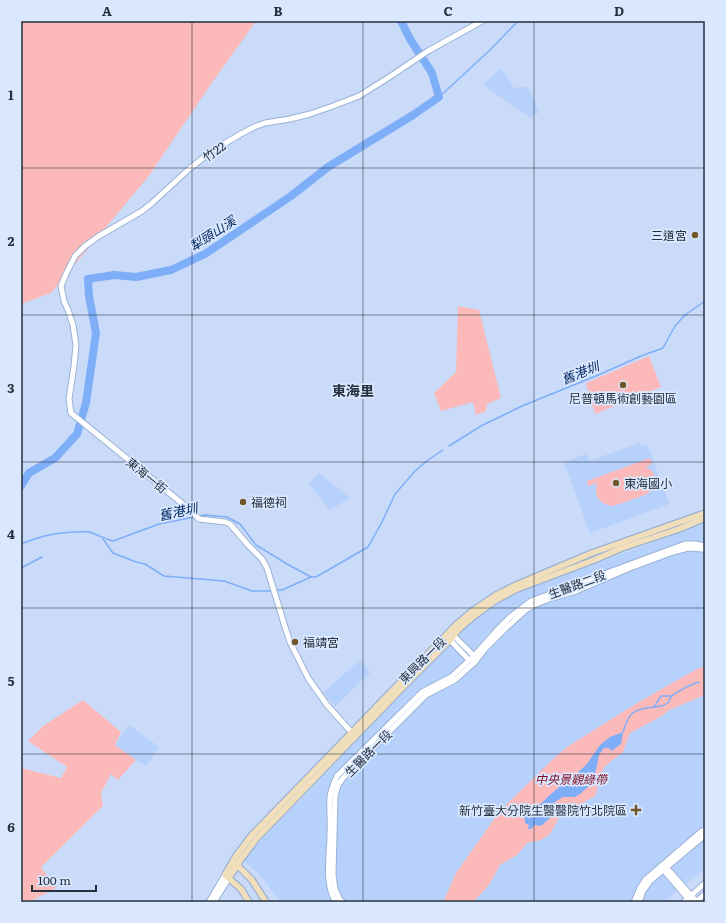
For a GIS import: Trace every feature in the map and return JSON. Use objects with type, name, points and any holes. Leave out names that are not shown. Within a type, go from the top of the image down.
[{"type":"main road","name":"東興路一段","points":[[451,637],[458,623],[471,612],[496,595],[516,585],[578,558],[705,513]]},
{"type":"main road","name":"東興路一段","points":[[227,877],[235,863],[257,838],[354,734],[406,684],[460,628],[474,616],[507,594],[622,548],[705,518]]},
{"type":"main road","points":[[235,863],[252,880],[266,902]]},
{"type":"main road","points":[[227,877],[241,889],[249,902]]},
{"type":"street","name":"竹22","points":[[84,423],[71,413],[68,399],[76,344],[73,325],[64,301],[61,286],[75,256],[85,246],[99,236],[142,211],[189,169],[212,151],[239,135],[265,123],[310,114],[359,96],[428,51],[482,21]]},
{"type":"street","name":"東海一街","points":[[84,423],[200,519],[230,524],[262,559],[267,568],[290,642],[308,678],[327,705],[354,734]]},
{"type":"street","name":"生醫路二段","points":[[469,660],[499,628],[530,601],[685,544],[705,546]]},
{"type":"street","name":"生醫路二段","points":[[475,662],[485,649],[506,628],[527,609],[534,605],[576,591],[673,552],[688,548],[705,550]]},
{"type":"street","points":[[451,637],[474,656],[475,662],[469,660],[451,637]]},
{"type":"street","name":"生醫路一段","points":[[336,902],[330,889],[329,875],[330,796],[337,776],[422,692],[451,678],[469,660]]},
{"type":"street","name":"生醫路一段","points":[[343,902],[340,900],[334,889],[333,874],[335,796],[338,785],[342,778],[426,695],[455,680],[475,662]]},
{"type":"street","points":[[639,902],[643,891],[650,881],[663,867],[702,831],[705,830]]},
{"type":"street","points":[[634,902],[645,880],[705,835]]},
{"type":"street","points":[[663,867],[693,900]]},
{"type":"street","name":"東興路一段","points":[[209,902],[227,877]]},
{"type":"street","name":"東興路一段","points":[[214,902],[227,877]]},
{"type":"street","points":[[693,900],[705,883]]},
{"type":"street","points":[[684,902],[693,900],[705,894]]},
{"type":"shaded area","points":[[501,68],[514,88],[528,87],[539,112],[531,118],[483,85]]},
{"type":"shaded area","name":"東海國小","points":[[640,443],[641,446],[647,444],[669,504],[590,533],[564,462],[587,454],[589,461]]},
{"type":"shaded area","points":[[319,472],[350,498],[330,510],[309,484]]},
{"type":"shaded area","points":[[705,523],[705,869],[663,902],[280,902],[261,876],[243,860],[474,618],[512,595]]},
{"type":"shaded area","points":[[360,660],[370,673],[335,706],[323,693]]},
{"type":"shaded area","points":[[129,725],[159,747],[146,766],[115,745]]},
{"type":"green space","points":[[21,21],[256,21],[148,177],[51,293],[21,304]]},
{"type":"green space","points":[[458,306],[479,310],[501,398],[487,404],[486,411],[476,415],[473,402],[441,411],[434,393],[456,372]]},
{"type":"green space","name":"尼普頓馬術創藝園區","points":[[649,356],[661,387],[595,414],[586,383]]},
{"type":"green space","points":[[650,458],[652,464],[645,467],[653,472],[655,483],[652,490],[645,495],[612,506],[603,503],[598,498],[596,492],[597,483],[588,486],[587,481]]},
{"type":"green space","name":"中央景觀綠帶","points":[[705,666],[705,695],[669,710],[662,716],[630,733],[623,752],[604,767],[595,796],[560,816],[550,834],[541,840],[527,843],[517,855],[500,865],[489,885],[473,902],[443,902],[456,873],[499,812],[551,761],[567,747],[637,703]]},
{"type":"green space","points":[[83,700],[121,732],[115,745],[136,760],[118,780],[111,774],[101,793],[103,806],[41,867],[56,888],[29,902],[21,902],[21,768],[61,778],[67,767],[28,741],[43,726]]},
{"type":"water","points":[[623,732],[621,744],[612,751],[609,748],[604,748],[599,755],[596,770],[589,786],[575,797],[563,797],[555,802],[550,818],[541,826],[535,825],[531,829],[528,829],[529,825],[525,823],[525,819],[529,810],[534,810],[587,764],[600,745],[610,737]]},
{"type":"waterway","name":"犁頭山溪","points":[[21,486],[29,473],[55,458],[77,434],[86,403],[96,333],[89,296],[88,279],[114,275],[136,277],[171,270],[205,254],[291,196],[328,167],[413,115],[439,97],[432,73],[410,39],[401,21]]},
{"type":"waterway","points":[[439,97],[489,51],[518,21]]},
{"type":"waterway","name":"舊港圳","points":[[449,446],[481,426],[522,406],[663,348],[675,326],[685,315],[705,301]]},
{"type":"waterway","name":"舊港圳","points":[[197,516],[205,515],[227,517],[240,524],[256,545],[311,577],[316,577],[368,547],[395,494],[415,471],[443,450]]},
{"type":"waterway","name":"舊港圳","points":[[21,544],[49,535],[85,532],[113,541],[159,524],[194,517]]},
{"type":"waterway","name":"舊港圳","points":[[103,539],[113,553],[145,564],[164,576],[224,581],[252,591],[272,591]]},
{"type":"waterway","points":[[21,568],[42,557]]},
{"type":"waterway","name":"舊港圳","points":[[276,590],[282,590],[311,577]]},
{"type":"waterway","points":[[623,732],[627,720],[633,713],[641,709],[662,706],[676,693],[699,682]]},
{"type":"waterway","points":[[654,707],[661,696],[672,696]]},
{"type":"place","name":"三道宮","points":[[695,235]]},
{"type":"place","name":"尼普頓馬術創藝園區","points":[[623,385]]},
{"type":"place","name":"東海國小","points":[[616,483]]},
{"type":"place","name":"福德祠","points":[[243,502]]},
{"type":"place","name":"福靖宮","points":[[295,642]]},
{"type":"place","name":"新竹臺大分院生醫醫院竹北院區","points":[[636,810]]},
{"type":"district","name":"東海里","points":[[353,390]]}]
